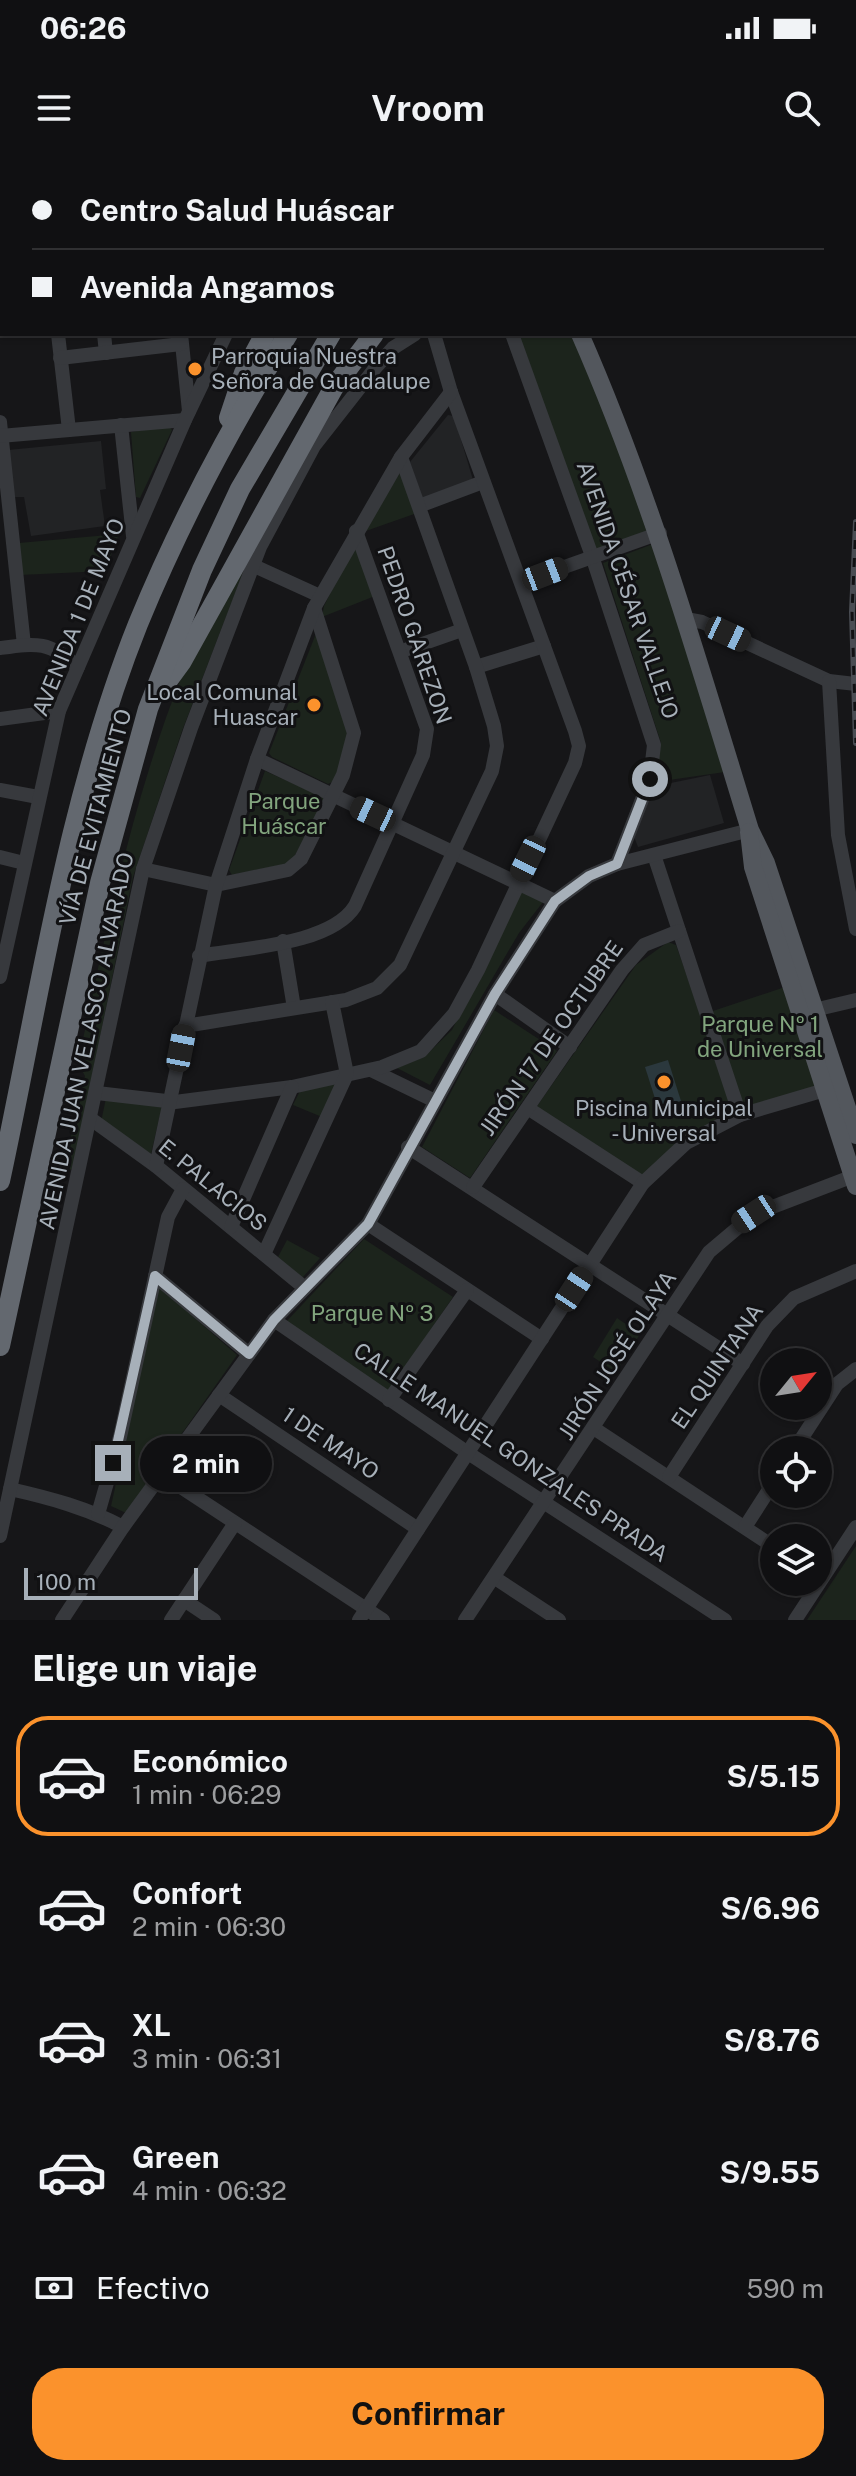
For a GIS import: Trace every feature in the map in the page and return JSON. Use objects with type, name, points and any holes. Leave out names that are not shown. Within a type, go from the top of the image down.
[{"type":"highway","points":[[223,446],[237,390],[264,336]]},
{"type":"highway","name":"VÍA DE EVITAMIENTO","points":[[0,1181],[67,865],[115,691],[138,624],[223,446],[287,336]]},
{"type":"highway","name":"VÍA DE EVITAMIENTO","points":[[0,1346],[100,883],[148,709],[196,582],[240,489],[330,336]]},
{"type":"highway","points":[[148,709],[182,661],[334,387],[372,336]]},
{"type":"main road","name":"AVENIDA CÉSAR VALLEJO","points":[[581,336],[623,431],[660,533],[750,830],[766,863],[814,1010],[855,1179]]},
{"type":"main road","name":"AVENIDA CÉSAR VALLEJO","points":[[750,830],[748,840],[753,867],[832,1088],[856,1135]]},
{"type":"street","points":[[58,336],[69,430]]},
{"type":"street","points":[[104,336],[106,353]]},
{"type":"street","name":"AVENIDA 1 DE MAYO","points":[[1,972],[59,711],[187,415],[225,336]]},
{"type":"street","name":"AVENIDA JUAN VELASCO ALVARADO","points":[[0,1536],[143,869],[191,728],[252,565],[314,446],[337,413],[393,348],[412,336]]},
{"type":"street","points":[[97,1093],[170,1102],[292,1087],[371,1070],[412,1056],[439,1033],[478,970],[575,763],[579,746],[451,392],[435,336]]},
{"type":"street","name":"AVENIDA CÉSAR VALLEJO","points":[[513,336],[592,556],[654,745],[650,779],[617,864]]},
{"type":"street","points":[[24,645],[7,572],[0,432],[69,430],[187,415],[181,339],[60,358]]},
{"type":"street","points":[[156,1166],[216,885],[257,759],[317,602],[401,457],[451,392]]},
{"type":"street","points":[[121,425],[134,538]]},
{"type":"street","points":[[185,1026],[332,1002],[367,993],[393,974],[455,852],[497,755],[496,736],[476,667],[401,457]]},
{"type":"street","points":[[419,506],[483,482]]},
{"type":"street","name":"PEDRO GAREZON","points":[[199,956],[328,930],[345,919],[393,824],[427,742],[427,729],[402,651],[356,531]]},
{"type":"street","points":[[522,582],[660,533]]},
{"type":"street","points":[[143,869],[216,885],[294,867],[301,859],[343,775],[354,733],[317,602],[252,565]]},
{"type":"street","points":[[686,619],[702,622],[829,681],[856,684]]},
{"type":"street","points":[[402,651],[462,630]]},
{"type":"street","points":[[0,648],[24,645],[54,647],[78,667]]},
{"type":"street","points":[[476,667],[544,646]]},
{"type":"street","points":[[829,681],[838,835],[856,929]]},
{"type":"street","points":[[0,719],[59,711]]},
{"type":"street","points":[[257,759],[555,901]]},
{"type":"street","points":[[0,790],[38,797]]},
{"type":"street","points":[[62,1620],[123,1527],[274,1320],[368,1224],[495,994],[555,901],[589,876],[617,864],[750,830]]},
{"type":"street","points":[[654,855],[740,1115]]},
{"type":"street","points":[[0,857],[24,863]]},
{"type":"street","name":"JIRÓN 17 DE OCTUBRE","points":[[473,1187],[644,945],[679,931]]},
{"type":"street","points":[[283,941],[294,1008]]},
{"type":"street","points":[[495,994],[570,1047]]},
{"type":"street","points":[[814,1010],[856,1000]]},
{"type":"street","points":[[264,1254],[347,1074],[332,1002]]},
{"type":"street","points":[[371,1070],[435,1101]]},
{"type":"street","points":[[231,1227],[292,1087]]},
{"type":"street","points":[[363,1614],[643,1183],[686,1143],[740,1115],[832,1088]]},
{"type":"street","points":[[529,1109],[643,1183]]},
{"type":"street","name":"E. PALACIOS","points":[[91,1119],[156,1166],[305,1288]]},
{"type":"street","points":[[408,1147],[743,1364]]},
{"type":"street","name":"JIRÓN JOSÉ OLAYA","points":[[465,1620],[546,1503],[709,1252],[738,1224],[772,1206],[855,1179]]},
{"type":"street","points":[[98,1514],[120,1437],[168,1217],[183,1189]]},
{"type":"street","points":[[368,1224],[542,1339]]},
{"type":"street","name":"EL QUINTANA","points":[[669,1477],[767,1326],[794,1298],[856,1271]]},
{"type":"street","points":[[155,1276],[249,1354]]},
{"type":"street","points":[[389,1400],[467,1290]]},
{"type":"street","name":"CALLE MANUEL GONZALES PRADA","points":[[274,1320],[468,1453],[725,1620]]},
{"type":"street","points":[[803,1436],[837,1384],[856,1369]]},
{"type":"street","name":"1 DE MAYO","points":[[219,1395],[418,1529]]},
{"type":"street","points":[[595,1429],[760,1537]]},
{"type":"street","points":[[161,1474],[363,1614],[383,1620]]},
{"type":"street","points":[[10,1489],[98,1514],[123,1527]]},
{"type":"street","points":[[745,1527],[760,1504]]},
{"type":"street","points":[[171,1620],[235,1523]]},
{"type":"street","points":[[832,1560],[856,1527]]},
{"type":"street","points":[[495,1578],[559,1620]]},
{"type":"street","points":[[795,1620],[809,1596]]},
{"type":"street","points":[[184,1600],[214,1620]]},
{"type":"shaded area","points":[[448,415],[454,416],[473,480],[423,500],[410,462]]},
{"type":"shaded area","points":[[101,441],[106,489],[100,490],[105,526],[31,536],[24,497],[12,497],[8,450]]},
{"type":"shaded area","points":[[710,775],[724,823],[638,847],[633,834],[656,786]]},
{"type":"shaded area","points":[[668,1060],[681,1101],[658,1108],[645,1067]]},
{"type":"green space","points":[[520,336],[575,336],[653,530],[595,551]]},
{"type":"green space","points":[[169,426],[172,430],[140,498],[136,497],[131,432]]},
{"type":"green space","points":[[400,473],[417,513],[363,532]]},
{"type":"green space","points":[[119,534],[105,571],[20,575],[19,543]]},
{"type":"green space","points":[[355,544],[375,596],[322,617],[324,606]]},
{"type":"green space","points":[[653,544],[725,772],[655,782],[661,743],[603,563]]},
{"type":"green space","points":[[237,570],[243,573],[182,731],[133,877],[73,1168],[62,1175],[85,1076],[78,1063],[135,816],[183,673]]},
{"type":"green space","points":[[317,631],[350,739],[334,781],[328,784],[269,753]]},
{"type":"green space","name":"Parque Huáscar","points":[[265,771],[326,798],[291,863],[232,875],[229,870]]},
{"type":"green space","points":[[521,891],[543,902],[519,933],[430,1085],[397,1068],[424,1057],[452,1030]]},
{"type":"green space","points":[[668,942],[676,945],[735,1112],[640,1178],[535,1109],[636,965]]},
{"type":"green space","name":"Parque Nº 1 de Universal","points":[[785,987],[816,1082],[813,1088],[748,1109],[743,1107],[710,1012]]},
{"type":"green space","points":[[494,1010],[557,1051],[470,1178],[422,1147]]},
{"type":"green space","points":[[337,1083],[322,1117],[293,1105],[302,1087]]},
{"type":"green space","points":[[106,1098],[162,1106],[151,1154],[101,1122]]},
{"type":"green space","name":"Parque Nº 3","points":[[364,1239],[453,1297],[388,1392],[285,1323]]},
{"type":"green space","points":[[287,1240],[320,1258],[302,1278],[278,1257]]},
{"type":"green space","points":[[159,1287],[237,1355],[126,1513],[111,1506]]},
{"type":"green space","points":[[617,1318],[640,1334],[616,1372],[593,1357]]},
{"type":"green space","points":[[856,1546],[856,1620],[807,1620],[823,1596],[832,1596],[832,1582]]},
{"type":"railway","points":[[856,522],[852,612],[856,743]]},
{"type":"place","name":"Parroquia Nuestra Señora de Guadalupe","points":[[195,369]]},
{"type":"place","name":"Local Comunal Huascar","points":[[314,705]]},
{"type":"place","name":"Piscina Municipal - Universal","points":[[664,1082]]},
{"type":"route","points":[[113,1463],[155,1276],[249,1354],[274,1320],[368,1224],[495,994],[555,901],[589,876],[617,864],[650,779]]}]
